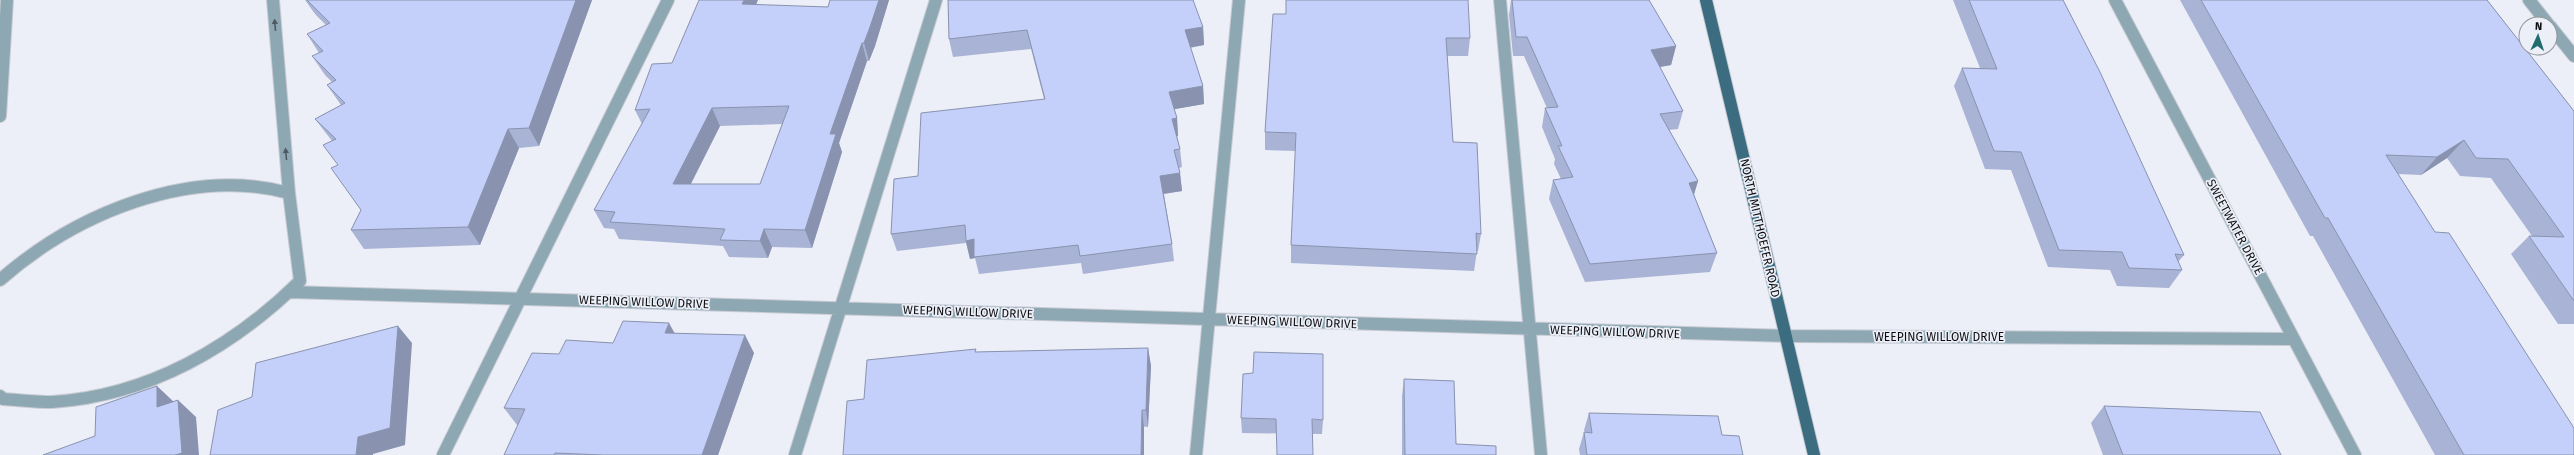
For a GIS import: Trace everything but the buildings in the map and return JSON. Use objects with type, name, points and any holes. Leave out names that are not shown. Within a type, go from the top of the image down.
[{"type":"main road","name":"NORTH MITTHOEFER ROAD","points":[[1706,0],[1814,455]]},
{"type":"street","points":[[0,116],[7,0]]},
{"type":"street","points":[[0,396],[3,398],[57,402],[134,386],[203,357],[232,340],[263,318],[300,281],[290,193],[273,0]]},
{"type":"street","points":[[443,455],[668,0]]},
{"type":"street","points":[[795,455],[936,0]]},
{"type":"street","points":[[1196,455],[1239,0]]},
{"type":"street","points":[[1500,0],[1542,455]]},
{"type":"street","name":"SWEETWATER DRIVE","points":[[2114,0],[2355,455]]},
{"type":"street","points":[[2529,0],[2542,16]]},
{"type":"street","points":[[2558,36],[2574,56]]},
{"type":"street","points":[[0,280],[38,250],[92,220],[163,195],[224,185],[272,187],[290,193]]},
{"type":"street","name":"WEEPING WILLOW DRIVE","points":[[290,292],[1785,336],[2294,339]]}]
